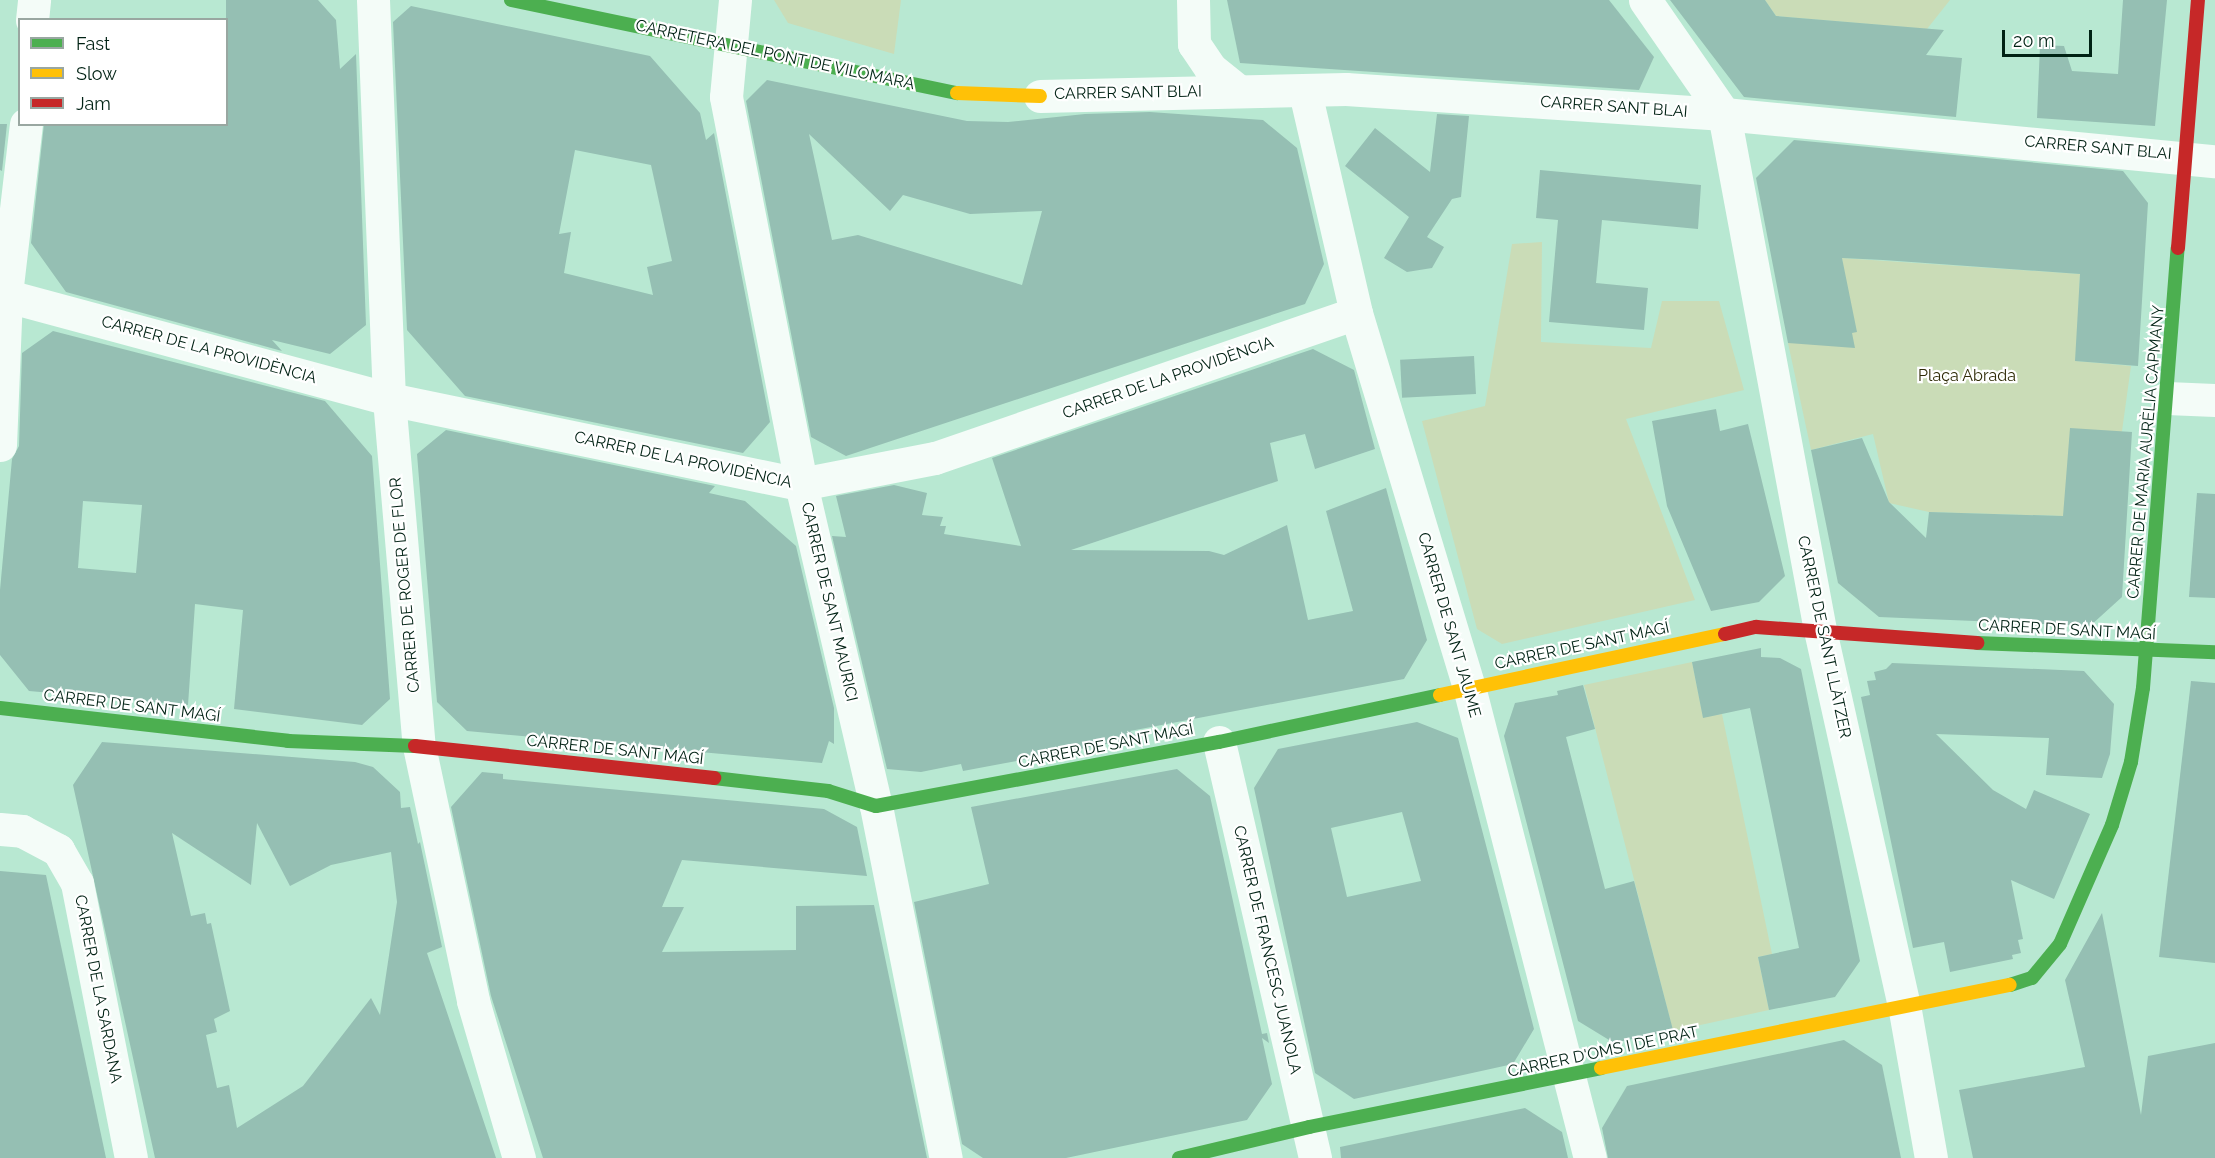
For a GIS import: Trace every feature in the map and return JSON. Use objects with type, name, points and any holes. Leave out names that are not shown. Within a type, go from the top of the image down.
[{"type":"street","points":[[32,18],[34,0]]},
{"type":"street","name":"CARRER DE ROGER DE FLOR","points":[[373,0],[389,399],[418,746],[473,1001],[519,1158]]},
{"type":"street","name":"CARRETERA DEL PONT DE VILOMARA","points":[[511,0],[963,94],[1040,96]]},
{"type":"street","name":"CARRER DE SANT MAURICI","points":[[735,0],[726,97],[801,484],[876,806],[946,1158]]},
{"type":"street","points":[[1193,0],[1194,44],[1210,68],[1238,91]]},
{"type":"street","points":[[1645,0],[1724,114]]},
{"type":"street","name":"CARRER DE MARIA AURÈLIA CAPMANY","points":[[2032,978],[2060,944],[2112,825],[2131,762],[2145,651],[2167,398],[2205,155],[2198,0]]},
{"type":"street","name":"CARRER SANT BLAI","points":[[1040,96],[1238,91],[1305,92],[1346,89],[1724,114],[2205,155]]},
{"type":"street","name":"CARRER DE SANT JAUME","points":[[1305,92],[1356,313],[1469,687],[1590,1158]]},
{"type":"street","name":"CARRER DE SANT LLÀTZER","points":[[1724,114],[1820,630],[1904,1005],[1932,1158]]},
{"type":"street","points":[[0,445],[3,294],[26,126]]},
{"type":"street","name":"CARRER DE LA PROVIDÈNCIA","points":[[3,294],[389,399],[801,484],[934,458],[1356,313]]},
{"type":"street","points":[[2167,398],[2215,400]]},
{"type":"street","name":"CARRER DE SANT MAGÍ","points":[[0,708],[288,741],[418,746],[828,791],[876,806],[1219,742],[1756,627],[1820,630],[1888,639],[2215,652]]},
{"type":"street","name":"CARRER DE FRANCESC JUANOLA","points":[[1219,742],[1312,1143]]},
{"type":"street","name":"CARRER DE LA SARDANA","points":[[0,828],[22,831],[58,850],[77,883],[131,1158]]},
{"type":"street","name":"CARRER D'OMS I DE PRAT","points":[[1179,1158],[1312,1143],[1568,1076],[1904,1005],[1945,999],[2032,978]]},
{"type":"green space","points":[[774,0],[901,0],[894,54],[788,23]]},
{"type":"green space","points":[[1765,0],[1950,0],[1927,29],[1776,16]]},
{"type":"green space","points":[[1542,242],[1541,342],[1651,348],[1662,301],[1719,301],[1744,390],[1626,419],[1695,600],[1502,644],[1477,629],[1422,421],[1485,406],[1512,244]]},
{"type":"green space","name":"Plaça Abrada","points":[[1842,258],[2080,274],[2076,361],[2131,366],[2122,431],[2063,516],[1929,512],[1889,503],[1873,434],[1811,450],[1788,343],[1852,333]]},
{"type":"green space","points":[[1692,662],[1703,717],[1722,714],[1772,954],[1758,957],[1769,1010],[1673,1031],[1584,685]]},
{"type":"building","points":[[226,0],[318,0],[336,20],[340,69],[356,54],[366,325],[330,354],[272,340],[282,351],[66,292],[31,243],[44,126],[228,126],[228,18],[226,18]]},
{"type":"building","points":[[1227,0],[1609,0],[1654,57],[1639,90],[1240,63]]},
{"type":"building","points":[[1670,0],[1765,0],[1776,16],[1944,30],[1926,55],[1962,58],[1956,117],[1744,97]]},
{"type":"building","points":[[2123,0],[2167,0],[2155,126],[2037,118],[2040,45],[2064,46],[2072,71],[2118,74]]},
{"type":"building","points":[[411,6],[650,56],[700,113],[706,140],[714,133],[770,422],[743,453],[465,396],[407,330],[393,22]],"holes":[[[575,150],[651,165],[672,261],[647,267],[653,295],[564,273],[571,232],[559,234]]]},
{"type":"building","points":[[767,80],[967,121],[1008,122],[1085,114],[1150,112],[1263,120],[1297,148],[1324,264],[1305,304],[846,456],[811,437],[746,101]],"holes":[[[809,134],[890,211],[903,195],[970,214],[1042,211],[1022,285],[858,235],[832,240]]]},
{"type":"building","points":[[1437,114],[1469,116],[1461,197],[1452,199],[1427,237],[1444,247],[1432,268],[1407,272],[1384,258],[1409,217],[1345,166],[1375,128],[1430,172]]},
{"type":"building","points":[[0,124],[7,124],[2,171],[0,170]]},
{"type":"building","points":[[1794,140],[2123,171],[2148,203],[2138,366],[2075,361],[2080,274],[1883,260],[1842,258],[1857,332],[1852,333],[1855,348],[1788,343],[1756,178]]},
{"type":"building","points":[[1540,170],[1701,185],[1698,229],[1602,220],[1596,283],[1648,288],[1644,330],[1549,322],[1558,220],[1536,218]]},
{"type":"building","points":[[53,331],[325,401],[372,456],[390,699],[362,725],[234,709],[243,610],[195,604],[188,705],[29,691],[0,655],[0,590],[12,459],[19,446],[22,353]],"holes":[[[83,501],[142,505],[136,573],[78,568]]]},
{"type":"building","points":[[1313,349],[1354,370],[1375,449],[1315,469],[1305,434],[1270,443],[1278,481],[1071,550],[1209,551],[1224,555],[1287,525],[1308,620],[1353,611],[1326,511],[1386,488],[1427,640],[1404,679],[1130,731],[1139,738],[963,771],[961,764],[921,772],[887,769],[832,536],[846,537],[836,496],[894,485],[927,493],[922,515],[943,517],[940,526],[946,526],[944,534],[1021,546],[992,458]]},
{"type":"building","points":[[1474,356],[1476,394],[1402,398],[1400,360]]},
{"type":"building","points":[[1716,409],[1720,431],[1748,424],[1785,576],[1759,602],[1711,611],[1667,506],[1652,421]]},
{"type":"building","points":[[2070,428],[2132,432],[2122,597],[2090,626],[1879,617],[1838,583],[1811,450],[1862,438],[1889,502],[1926,538],[1929,512],[2063,516]]},
{"type":"building","points":[[446,430],[715,486],[709,493],[745,501],[796,546],[834,708],[834,744],[829,741],[822,763],[467,731],[437,702],[417,454]]},
{"type":"building","points":[[2197,493],[2215,494],[2215,598],[2189,597]]},
{"type":"building","points":[[1761,648],[1761,657],[1780,658],[1801,669],[1860,961],[1835,997],[1769,1010],[1758,957],[1799,948],[1750,708],[1703,718],[1692,662]]},
{"type":"building","points":[[1892,663],[2084,671],[2114,704],[2110,754],[2102,778],[2046,775],[2049,738],[1936,734],[1993,790],[2026,809],[2034,790],[2090,814],[2054,899],[2011,880],[2023,939],[2018,940],[2021,953],[2012,955],[2013,959],[1950,972],[1944,942],[1913,948],[1861,697],[1870,695],[1867,681],[1876,680],[1874,672],[1886,669]]},
{"type":"building","points":[[2191,681],[2215,683],[2215,963],[2159,957]]},
{"type":"building","points":[[1583,685],[1595,729],[1566,737],[1605,889],[1634,881],[1673,1030],[1614,1043],[1578,1021],[1504,736],[1515,703],[1558,695],[1557,691]]},
{"type":"building","points":[[1417,722],[1458,738],[1534,1029],[1513,1064],[1354,1099],[1315,1073],[1254,788],[1278,749]],"holes":[[[1402,812],[1421,881],[1347,897],[1331,828]]]},
{"type":"building","points":[[102,742],[355,762],[373,767],[400,792],[401,808],[410,807],[418,844],[420,842],[442,947],[427,953],[496,1158],[155,1158],[73,785]],"holes":[[[257,823],[290,886],[331,865],[391,852],[397,902],[380,1015],[371,998],[303,1086],[237,1128],[229,1085],[217,1088],[206,1035],[217,1032],[214,1019],[230,1011],[211,923],[207,924],[205,913],[191,916],[172,833],[251,885]]]},
{"type":"building","points":[[1177,769],[1210,796],[1262,1034],[1267,1033],[1269,1043],[1262,1038],[1272,1084],[1247,1120],[1066,1158],[983,1158],[962,1144],[914,902],[989,884],[971,807]]},
{"type":"building","points":[[482,772],[503,774],[503,779],[824,809],[857,827],[867,876],[682,860],[662,907],[684,907],[662,952],[796,950],[796,906],[874,905],[927,1158],[543,1158],[491,996],[451,807]]},
{"type":"building","points":[[0,871],[46,875],[106,1158],[0,1158]]},
{"type":"building","points":[[2102,913],[2141,1115],[2148,1056],[2215,1043],[2215,1158],[1973,1158],[1959,1090],[2085,1067],[2065,980]]},
{"type":"building","points":[[1844,1040],[1882,1065],[1901,1158],[1608,1158],[1602,1128],[1627,1086]]},
{"type":"building","points":[[1525,1108],[1562,1132],[1568,1158],[1341,1158],[1340,1147]]},
{"type":"traffic: fast","points":[[511,0],[957,93]]},
{"type":"traffic: fast","points":[[2010,985],[2032,978],[2060,944],[2112,825],[2131,762],[2143,688],[2178,248]]},
{"type":"traffic: fast","points":[[1977,643],[2215,652]]},
{"type":"traffic: fast","points":[[714,778],[828,791],[876,806],[1219,742],[1440,695]]},
{"type":"traffic: fast","points":[[0,708],[288,741],[415,746]]},
{"type":"traffic: fast","points":[[1179,1158],[1309,1127],[1601,1068]]},
{"type":"traffic: slow","points":[[957,93],[1040,96]]},
{"type":"traffic: slow","points":[[1440,695],[1725,634]]},
{"type":"traffic: slow","points":[[1601,1068],[2010,985]]},
{"type":"traffic: jam","points":[[2178,248],[2198,0]]},
{"type":"traffic: jam","points":[[1725,634],[1756,627],[1977,643]]},
{"type":"traffic: jam","points":[[415,746],[714,778]]}]
